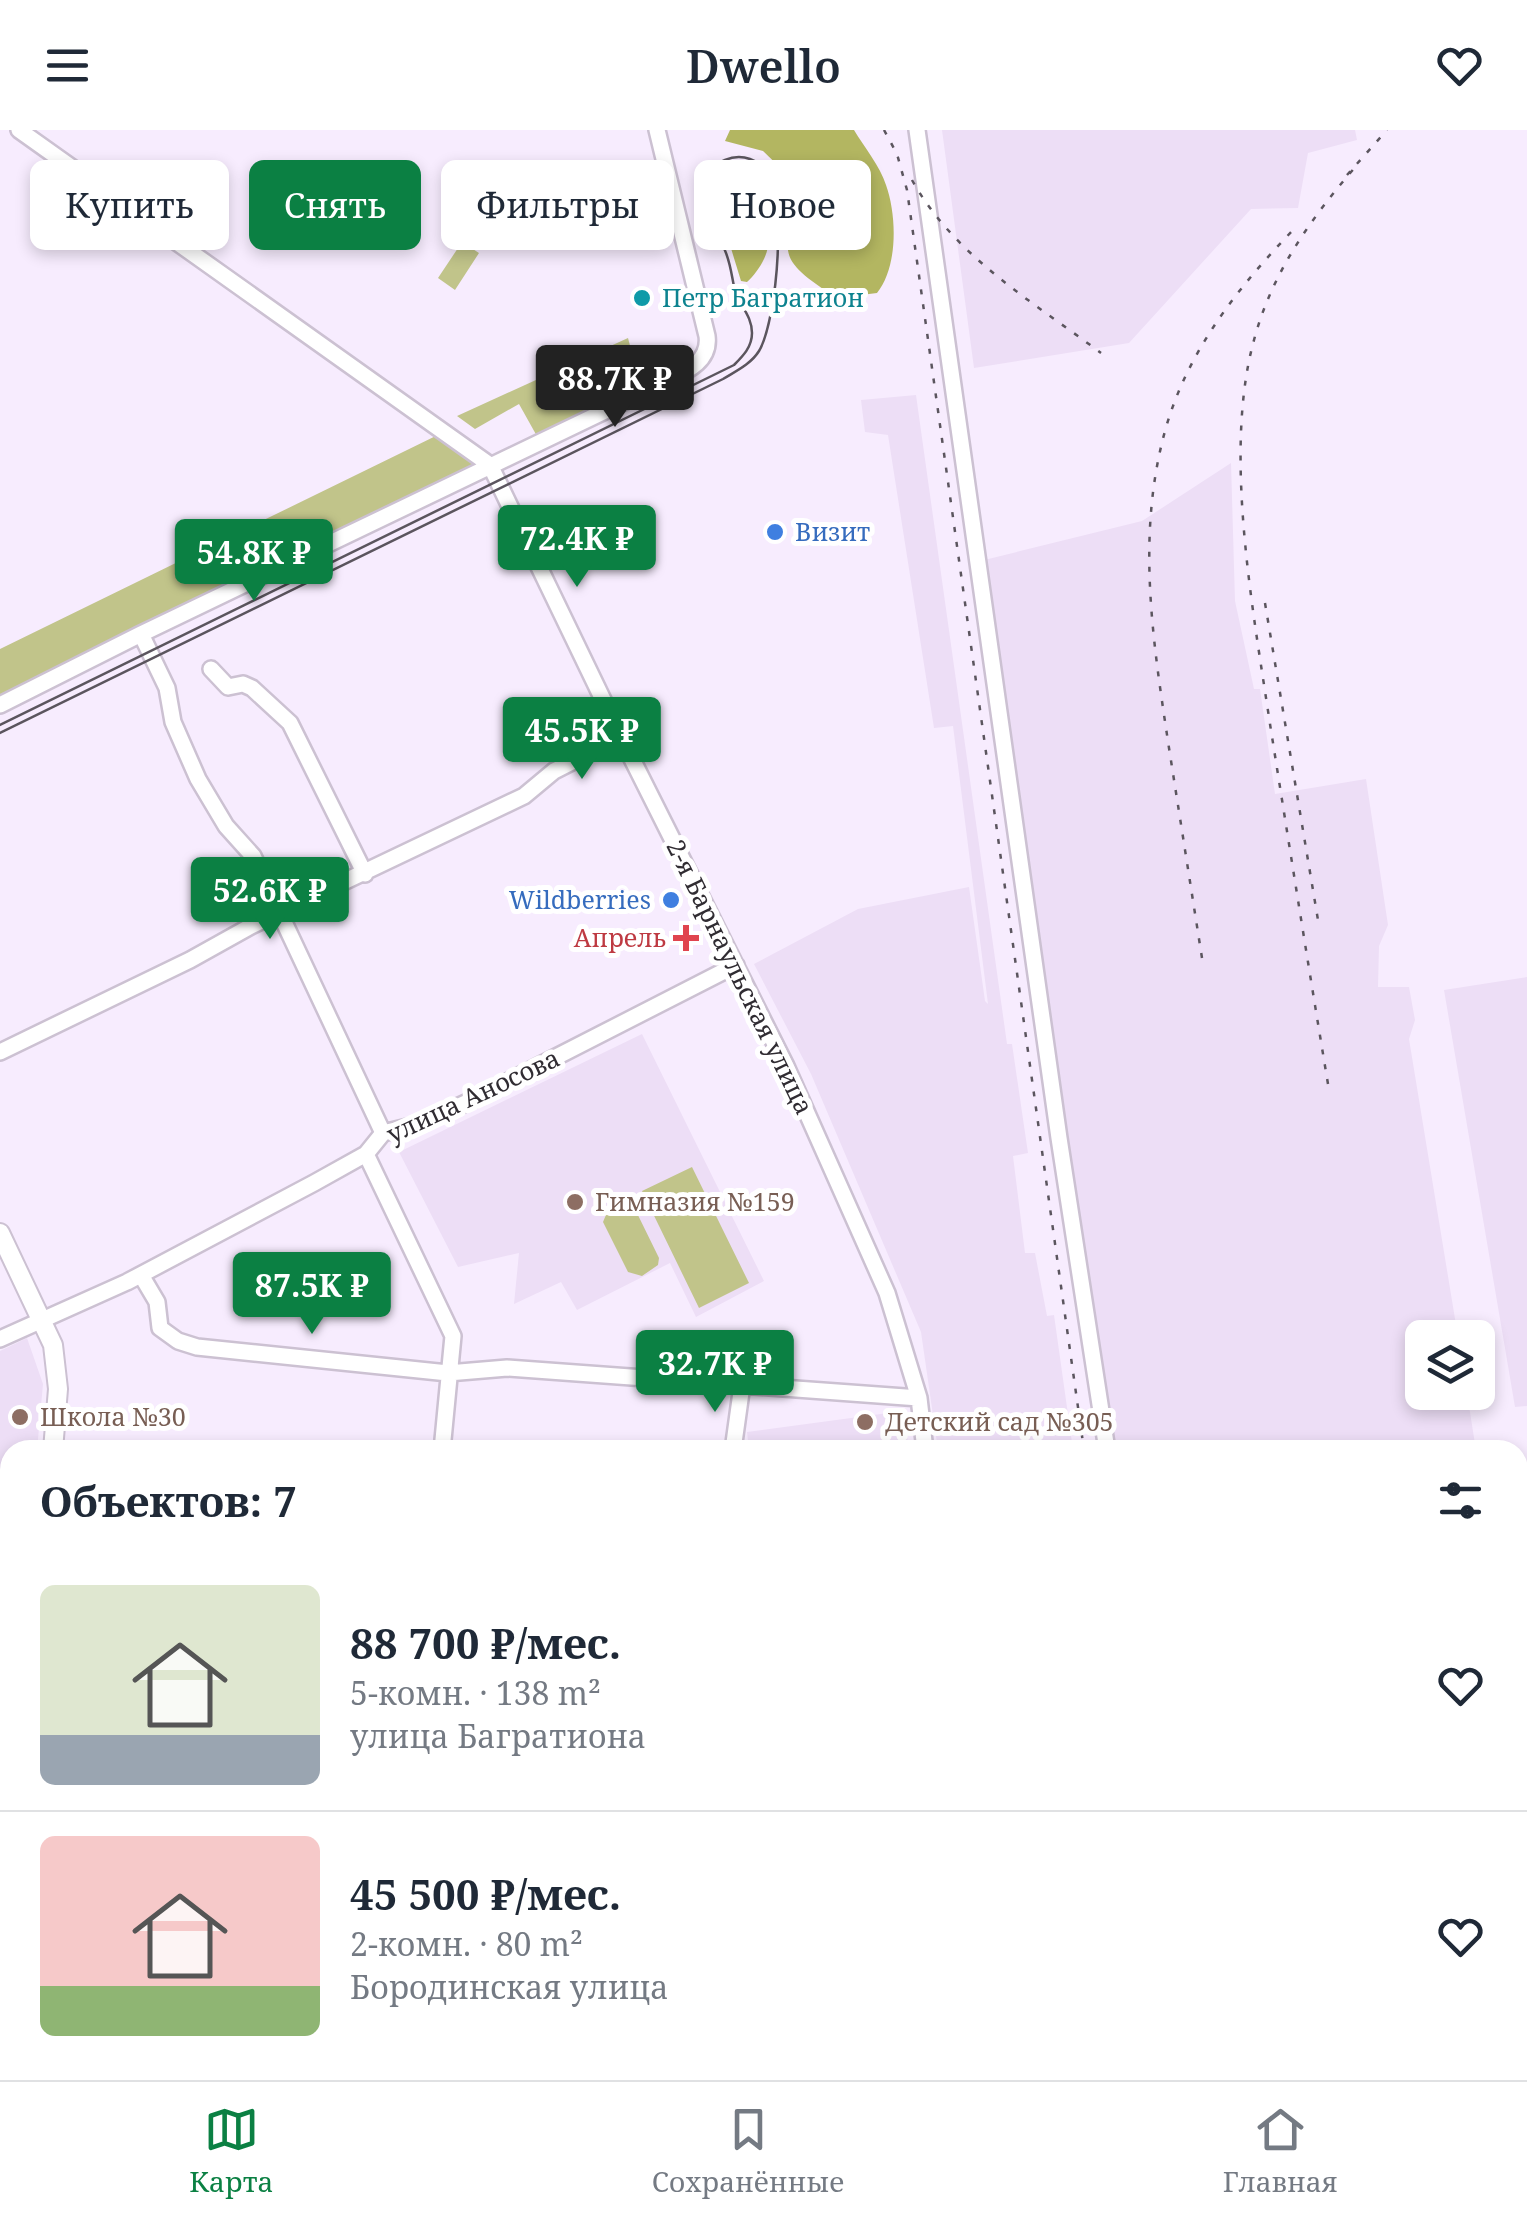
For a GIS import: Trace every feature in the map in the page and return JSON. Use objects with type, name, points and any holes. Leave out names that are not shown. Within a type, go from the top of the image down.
[{"type":"main road","points":[[0,1233],[42,1320],[57,1365],[53,1440]]},
{"type":"street","points":[[19,130],[490,464]]},
{"type":"street","points":[[0,706],[490,464],[657,386],[702,360],[707,353],[707,336],[657,130]]},
{"type":"street","points":[[917,130],[1056,1120],[1105,1440]]},
{"type":"street","name":"2-я Барнаульская улица","points":[[490,464],[793,1082],[887,1293],[919,1398],[924,1440]]},
{"type":"street","points":[[141,634],[167,688],[172,722],[198,779],[226,826],[253,856],[383,1133]]},
{"type":"street","points":[[211,669],[228,686],[242,684],[252,688],[290,723],[364,874]]},
{"type":"street","points":[[0,1052],[524,796],[554,772],[621,736]]},
{"type":"street","name":"улица Аносова","points":[[0,1339],[141,1275],[366,1154],[383,1133],[420,1124],[472,1100],[736,966]]},
{"type":"street","points":[[366,1154],[452,1336],[443,1440]]},
{"type":"street","points":[[141,1275],[157,1302],[160,1328],[187,1344],[448,1372],[507,1368],[919,1398]]},
{"type":"street","points":[[734,1440],[742,1385]]},
{"type":"shaded area","points":[[942,130],[1355,130],[1357,140],[1308,153],[1298,208],[1251,209],[1129,343],[974,368]]},
{"type":"shaded area","points":[[916,395],[1007,1044],[1012,1044],[1028,1153],[1013,1156],[1025,1253],[1035,1253],[1047,1316],[1054,1315],[1072,1440],[937,1440],[921,1332],[811,1074],[754,964],[858,909],[969,887],[988,1004],[953,726],[934,728],[888,435],[865,432],[861,400]]},
{"type":"shaded area","points":[[1231,463],[1235,601],[1254,689],[1260,689],[1275,794],[1366,779],[1388,925],[1379,946],[1378,987],[1409,987],[1415,1020],[1409,1039],[1455,1320],[1405,1320],[1405,1410],[1470,1410],[1474,1440],[1106,1440],[976,562],[1142,521]]},
{"type":"shaded area","points":[[1527,977],[1527,1406],[1515,1407],[1444,990]]},
{"type":"shaded area","name":"Гимназия №159","points":[[642,1034],[764,1281],[696,1317],[670,1263],[577,1310],[561,1282],[514,1304],[519,1253],[458,1267],[399,1152]]},
{"type":"shaded area","name":"Школа №30","points":[[27,1338],[43,1384],[38,1440],[0,1440],[0,1351]]},
{"type":"shaded area","name":"Детский сад №305","points":[[903,1411],[907,1440],[748,1440],[747,1432]]},
{"type":"green space","points":[[730,130],[854,130],[883,178],[892,211],[892,256],[877,293],[837,298],[798,269],[789,250],[871,250],[871,160],[772,160],[763,151],[725,141]]},
{"type":"green space","points":[[457,250],[479,253],[455,290],[438,278]]},
{"type":"green space","points":[[732,250],[767,250],[747,282],[741,281]]},
{"type":"green space","points":[[628,338],[641,388],[538,438],[519,404],[475,429],[457,416]]},
{"type":"green space","points":[[448,430],[479,466],[0,699],[0,649]]},
{"type":"green space","points":[[692,1167],[749,1283],[699,1308],[642,1191]]},
{"type":"green space","points":[[624,1202],[634,1207],[659,1258],[658,1265],[642,1276],[628,1272],[603,1222],[608,1210]]},
{"type":"tram line","points":[[0,725],[734,365],[749,347],[751,327],[735,291],[728,258],[709,216],[703,190],[712,168],[725,160],[743,158],[761,165],[770,178],[775,200],[778,255],[765,335],[759,351],[748,363],[723,379],[0,733]]},
{"type":"railway","points":[[884,130],[897,154],[907,190],[1083,1440]]},
{"type":"railway","points":[[1347,175],[1387,130]]},
{"type":"railway","points":[[1328,1084],[1249,582],[1241,431],[1254,340],[1271,291],[1309,225],[1357,165]]},
{"type":"railway","points":[[912,180],[929,207],[972,255],[1101,353]]},
{"type":"railway","points":[[1202,958],[1153,629],[1151,510],[1165,431],[1187,374],[1217,321],[1295,228]]},
{"type":"railway","points":[[1265,603],[1319,926]]},
{"type":"place","name":"Петр Багратион","points":[[642,298]]},
{"type":"place","name":"Визит","points":[[775,532]]},
{"type":"place","name":"Wildberries","points":[[671,900]]},
{"type":"place","name":"Апрель","points":[[686,938]]},
{"type":"place","name":"Гимназия №159","points":[[575,1202]]},
{"type":"place","name":"Школа №30","points":[[20,1417]]},
{"type":"place","name":"Детский сад №305","points":[[865,1422]]}]
